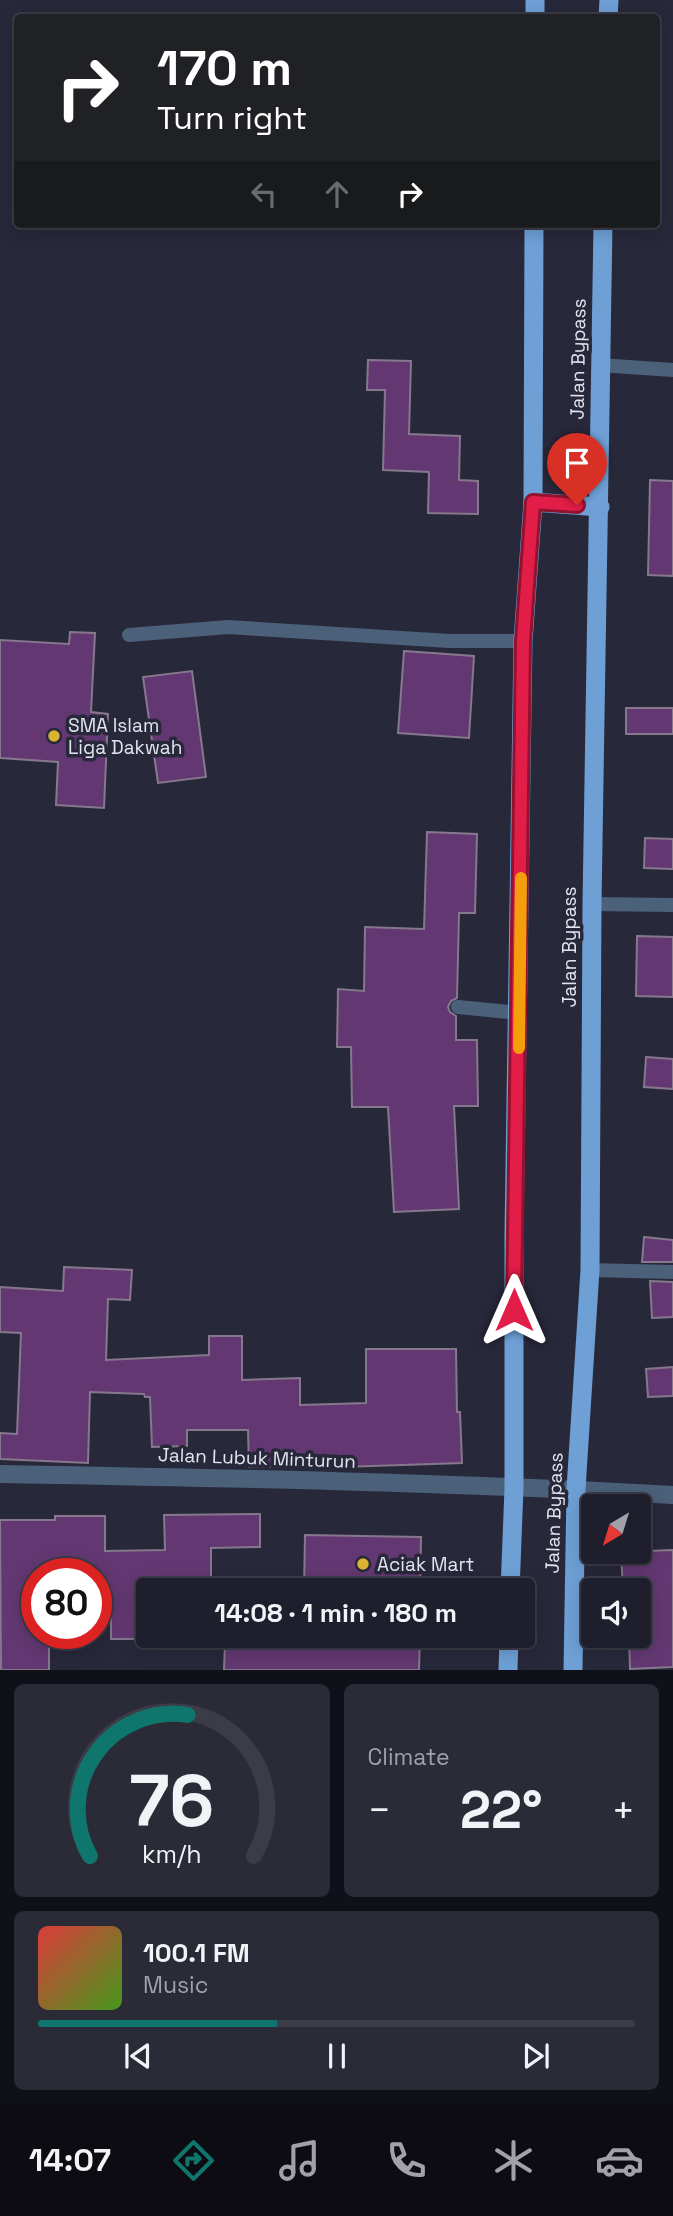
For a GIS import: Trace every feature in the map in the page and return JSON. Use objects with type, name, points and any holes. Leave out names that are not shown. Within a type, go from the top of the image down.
[{"type":"highway","points":[[511,1578],[514,1488],[514,1247],[523,641],[533,502],[534,228]]},
{"type":"highway","name":"Jalan Bypass","points":[[573,1670],[576,1489],[590,1270],[592,904],[603,228]]},
{"type":"highway","points":[[533,502],[600,507]]},
{"type":"highway","points":[[508,1670],[509,1648]]},
{"type":"street","name":"Jalan Lubuk Minturun","points":[[0,1474],[244,1478],[576,1489],[673,1495]]},
{"type":"lane","points":[[599,365],[673,370]]},
{"type":"lane","points":[[129,635],[228,627],[449,641],[523,641]]},
{"type":"lane","points":[[592,904],[673,905]]},
{"type":"lane","points":[[458,1007],[519,1013]]},
{"type":"lane","points":[[590,1270],[673,1272]]},
{"type":"building","points":[[368,360],[411,361],[409,434],[460,436],[459,480],[478,481],[478,514],[428,513],[429,472],[383,470],[385,390],[367,390]]},
{"type":"building","points":[[650,480],[673,481],[673,576],[648,575]]},
{"type":"building","name":"SMA Islam Liga Dakwah","points":[[70,632],[95,633],[91,712],[108,714],[104,808],[56,805],[58,762],[0,758],[0,640],[69,644]]},
{"type":"building","points":[[404,651],[474,656],[469,738],[398,733]]},
{"type":"building","points":[[192,671],[206,777],[158,783],[143,677]]},
{"type":"building","points":[[626,708],[673,708],[673,734],[626,734]]},
{"type":"building","points":[[427,832],[477,834],[475,913],[459,913],[457,998],[451,1001],[448,1007],[456,1016],[456,1040],[477,1040],[478,1106],[454,1106],[459,1209],[394,1212],[388,1107],[352,1107],[351,1047],[337,1047],[338,989],[364,991],[365,927],[424,929]]},
{"type":"building","points":[[645,838],[673,839],[673,869],[644,868]]},
{"type":"building","points":[[637,936],[673,937],[673,997],[636,996]]},
{"type":"building","points":[[646,1057],[673,1059],[673,1089],[644,1087]]},
{"type":"building","points":[[644,1237],[673,1240],[673,1262],[642,1262]]},
{"type":"building","points":[[64,1267],[132,1270],[130,1300],[108,1299],[106,1360],[209,1355],[209,1336],[242,1336],[242,1380],[300,1378],[300,1405],[366,1403],[366,1349],[456,1349],[457,1412],[460,1412],[462,1463],[342,1467],[341,1457],[289,1458],[289,1466],[249,1467],[248,1430],[187,1430],[187,1446],[152,1447],[150,1397],[145,1397],[144,1394],[90,1392],[88,1463],[0,1459],[0,1433],[17,1434],[21,1333],[0,1332],[0,1287],[63,1291]]},
{"type":"building","points":[[650,1281],[673,1282],[673,1317],[652,1318]]},
{"type":"building","points":[[673,1367],[673,1396],[648,1397],[646,1369]]},
{"type":"building","points":[[260,1514],[260,1547],[211,1548],[211,1578],[136,1578],[136,1639],[112,1639],[112,1558],[21,1558],[21,1649],[49,1649],[49,1670],[1,1670],[0,1520],[105,1516],[105,1551],[165,1550],[164,1515]]},
{"type":"building","name":"Aciak Mart","points":[[305,1535],[421,1537],[420,1578],[304,1578]]},
{"type":"building","points":[[673,1550],[673,1667],[630,1669],[629,1648],[651,1648],[651,1578],[622,1578],[622,1564],[651,1564],[651,1551]]},
{"type":"building","points":[[225,1648],[420,1648],[419,1670],[224,1670]]},
{"type":"slow traffic","points":[[519,1048],[521,878]]},
{"type":"place","name":"SMA Islam Liga Dakwah","points":[[54,736]]},
{"type":"place","name":"Aciak Mart","points":[[363,1564]]},
{"type":"route","points":[[514,1310],[523,641],[533,502],[577,505]]}]
